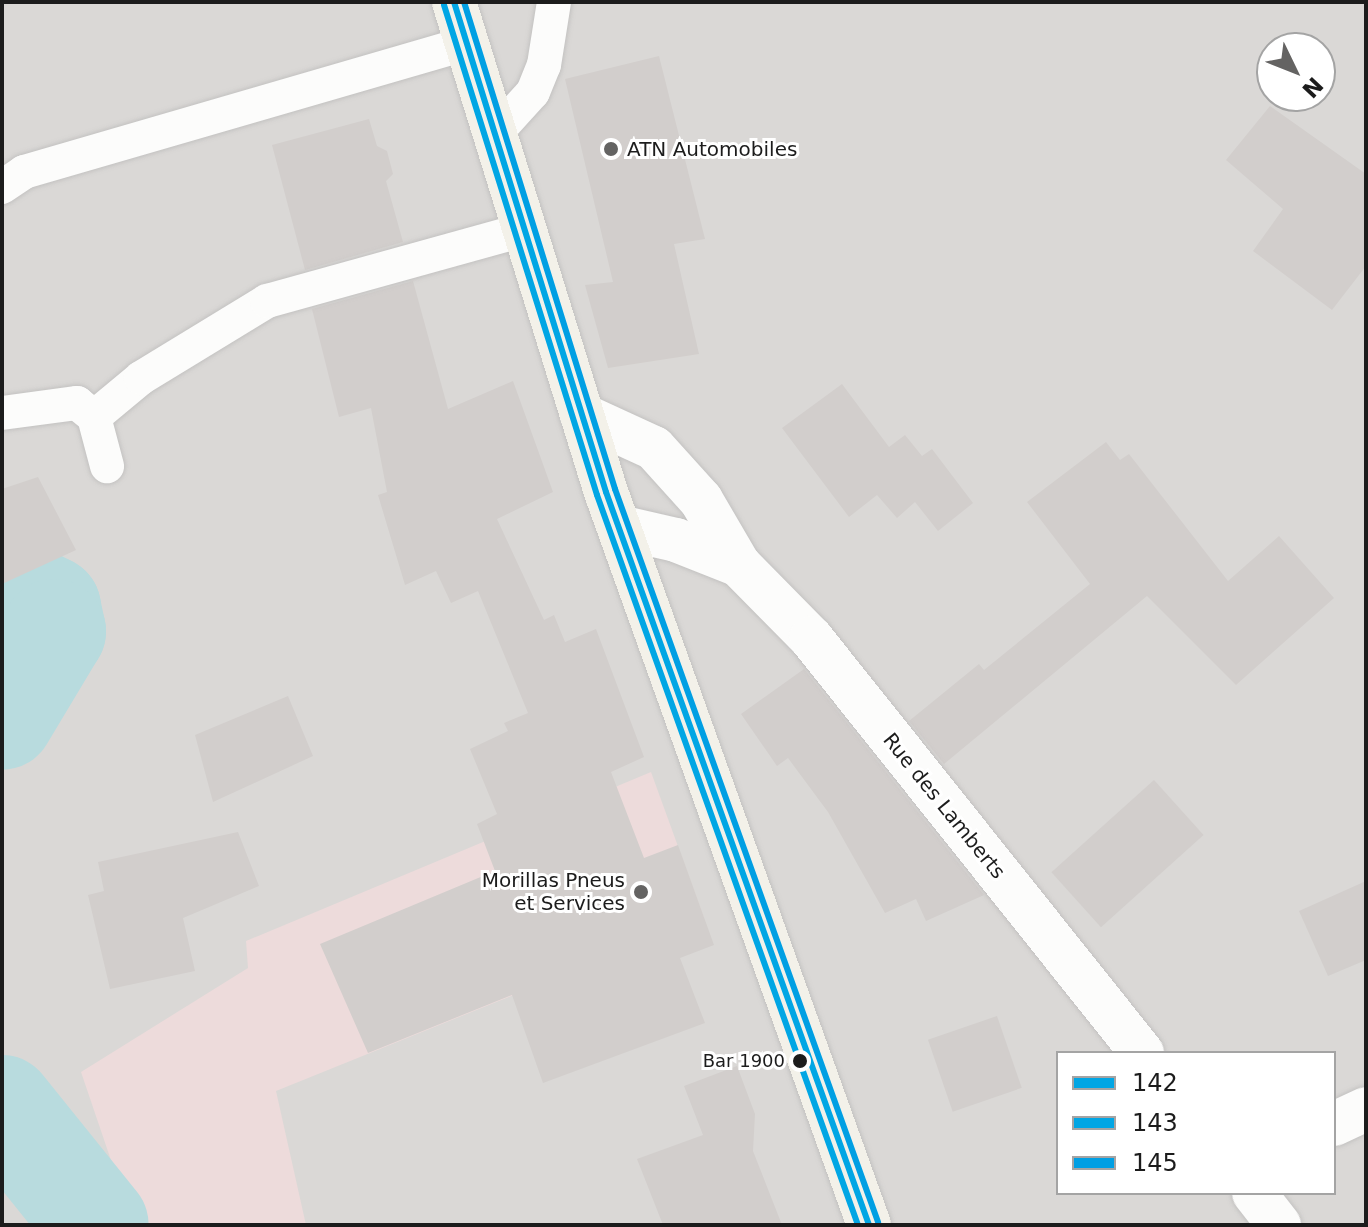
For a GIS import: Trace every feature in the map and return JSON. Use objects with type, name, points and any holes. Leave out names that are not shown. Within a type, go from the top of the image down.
[{"type":"main road","points":[[454,2],[493,136],[612,510],[869,1225]]},
{"type":"street","name":"Rue des Lamberts","points":[[582,415],[654,448],[701,500],[739,565],[811,638],[1140,1051]]},
{"type":"street","name":"Rue des Lamberts","points":[[612,510],[739,565]]},
{"type":"street","points":[[1336,1123],[1366,1109]]},
{"type":"street","points":[[1256,1195],[1279,1225]]},
{"type":"lane","points":[[493,136],[533,92],[544,65],[554,2]]},
{"type":"lane","points":[[2,187],[24,172],[466,44]]},
{"type":"lane","points":[[94,417],[141,378],[267,301],[523,230]]},
{"type":"lane","points":[[2,413],[77,403],[94,417],[107,466]]},
{"type":"shaded area","points":[[2,2],[1366,2],[1366,1225],[2,1225]]},
{"type":"shaded area","points":[[651,772],[704,918],[276,1091],[306,1225],[133,1225],[81,1072],[248,968],[246,941]]},
{"type":"building","points":[[659,56],[705,239],[674,244],[699,354],[608,368],[585,285],[613,282],[565,79]]},
{"type":"building","points":[[1265,112],[1278,112],[1366,174],[1366,266],[1332,310],[1253,251],[1283,209],[1226,160]]},
{"type":"building","points":[[369,119],[377,146],[387,151],[393,174],[386,181],[403,242],[305,270],[272,145]]},
{"type":"building","points":[[413,281],[448,409],[513,381],[553,492],[497,519],[544,620],[554,615],[565,642],[596,629],[644,757],[611,772],[644,858],[678,845],[714,945],[680,958],[705,1023],[543,1083],[512,995],[368,1053],[320,944],[495,871],[477,824],[497,814],[470,749],[508,731],[504,723],[528,713],[478,591],[451,603],[436,571],[405,585],[378,495],[387,492],[371,408],[339,417],[312,309]]},
{"type":"building","points":[[842,384],[889,447],[905,435],[922,456],[932,449],[973,503],[938,531],[915,502],[897,518],[877,495],[849,517],[782,428]]},
{"type":"building","points":[[1106,442],[1120,460],[1129,454],[1228,581],[1279,536],[1334,598],[1236,685],[1147,596],[944,764],[909,721],[979,664],[984,670],[1090,584],[1027,502]]},
{"type":"building","points":[[38,477],[76,550],[2,584],[2,489]]},
{"type":"building","points":[[804,669],[984,895],[926,921],[916,899],[885,913],[828,812],[788,758],[777,766],[741,714]]},
{"type":"building","points":[[288,696],[313,756],[213,802],[195,735]]},
{"type":"building","points":[[1154,780],[1204,835],[1101,927],[1051,872]]},
{"type":"building","points":[[238,832],[259,886],[183,918],[195,971],[110,989],[88,895],[104,891],[98,862]]},
{"type":"building","points":[[1366,881],[1366,960],[1328,976],[1299,911]]},
{"type":"building","points":[[997,1016],[1022,1088],[953,1112],[928,1040]]},
{"type":"building","points":[[737,1066],[755,1114],[753,1151],[782,1225],[663,1225],[637,1159],[703,1135],[684,1086]]},
{"type":"waterway","points":[[2,584],[49,608],[54,631],[2,718]]},
{"type":"waterway","points":[[2,1107],[97,1225]]},
{"type":"transit line","name":"142","points":[[454,2],[606,492],[869,1225]]},
{"type":"transit line","name":"145","points":[[464,2],[615,489],[878,1222]]},
{"type":"transit line","name":"143","points":[[444,5],[597,495],[858,1225]]},
{"type":"place","name":"ATN Automobiles","points":[[611,149]]},
{"type":"place","name":"Morillas Pneus et Services","points":[[641,892]]},
{"type":"place","name":"Bar 1900","points":[[800,1061]]}]
